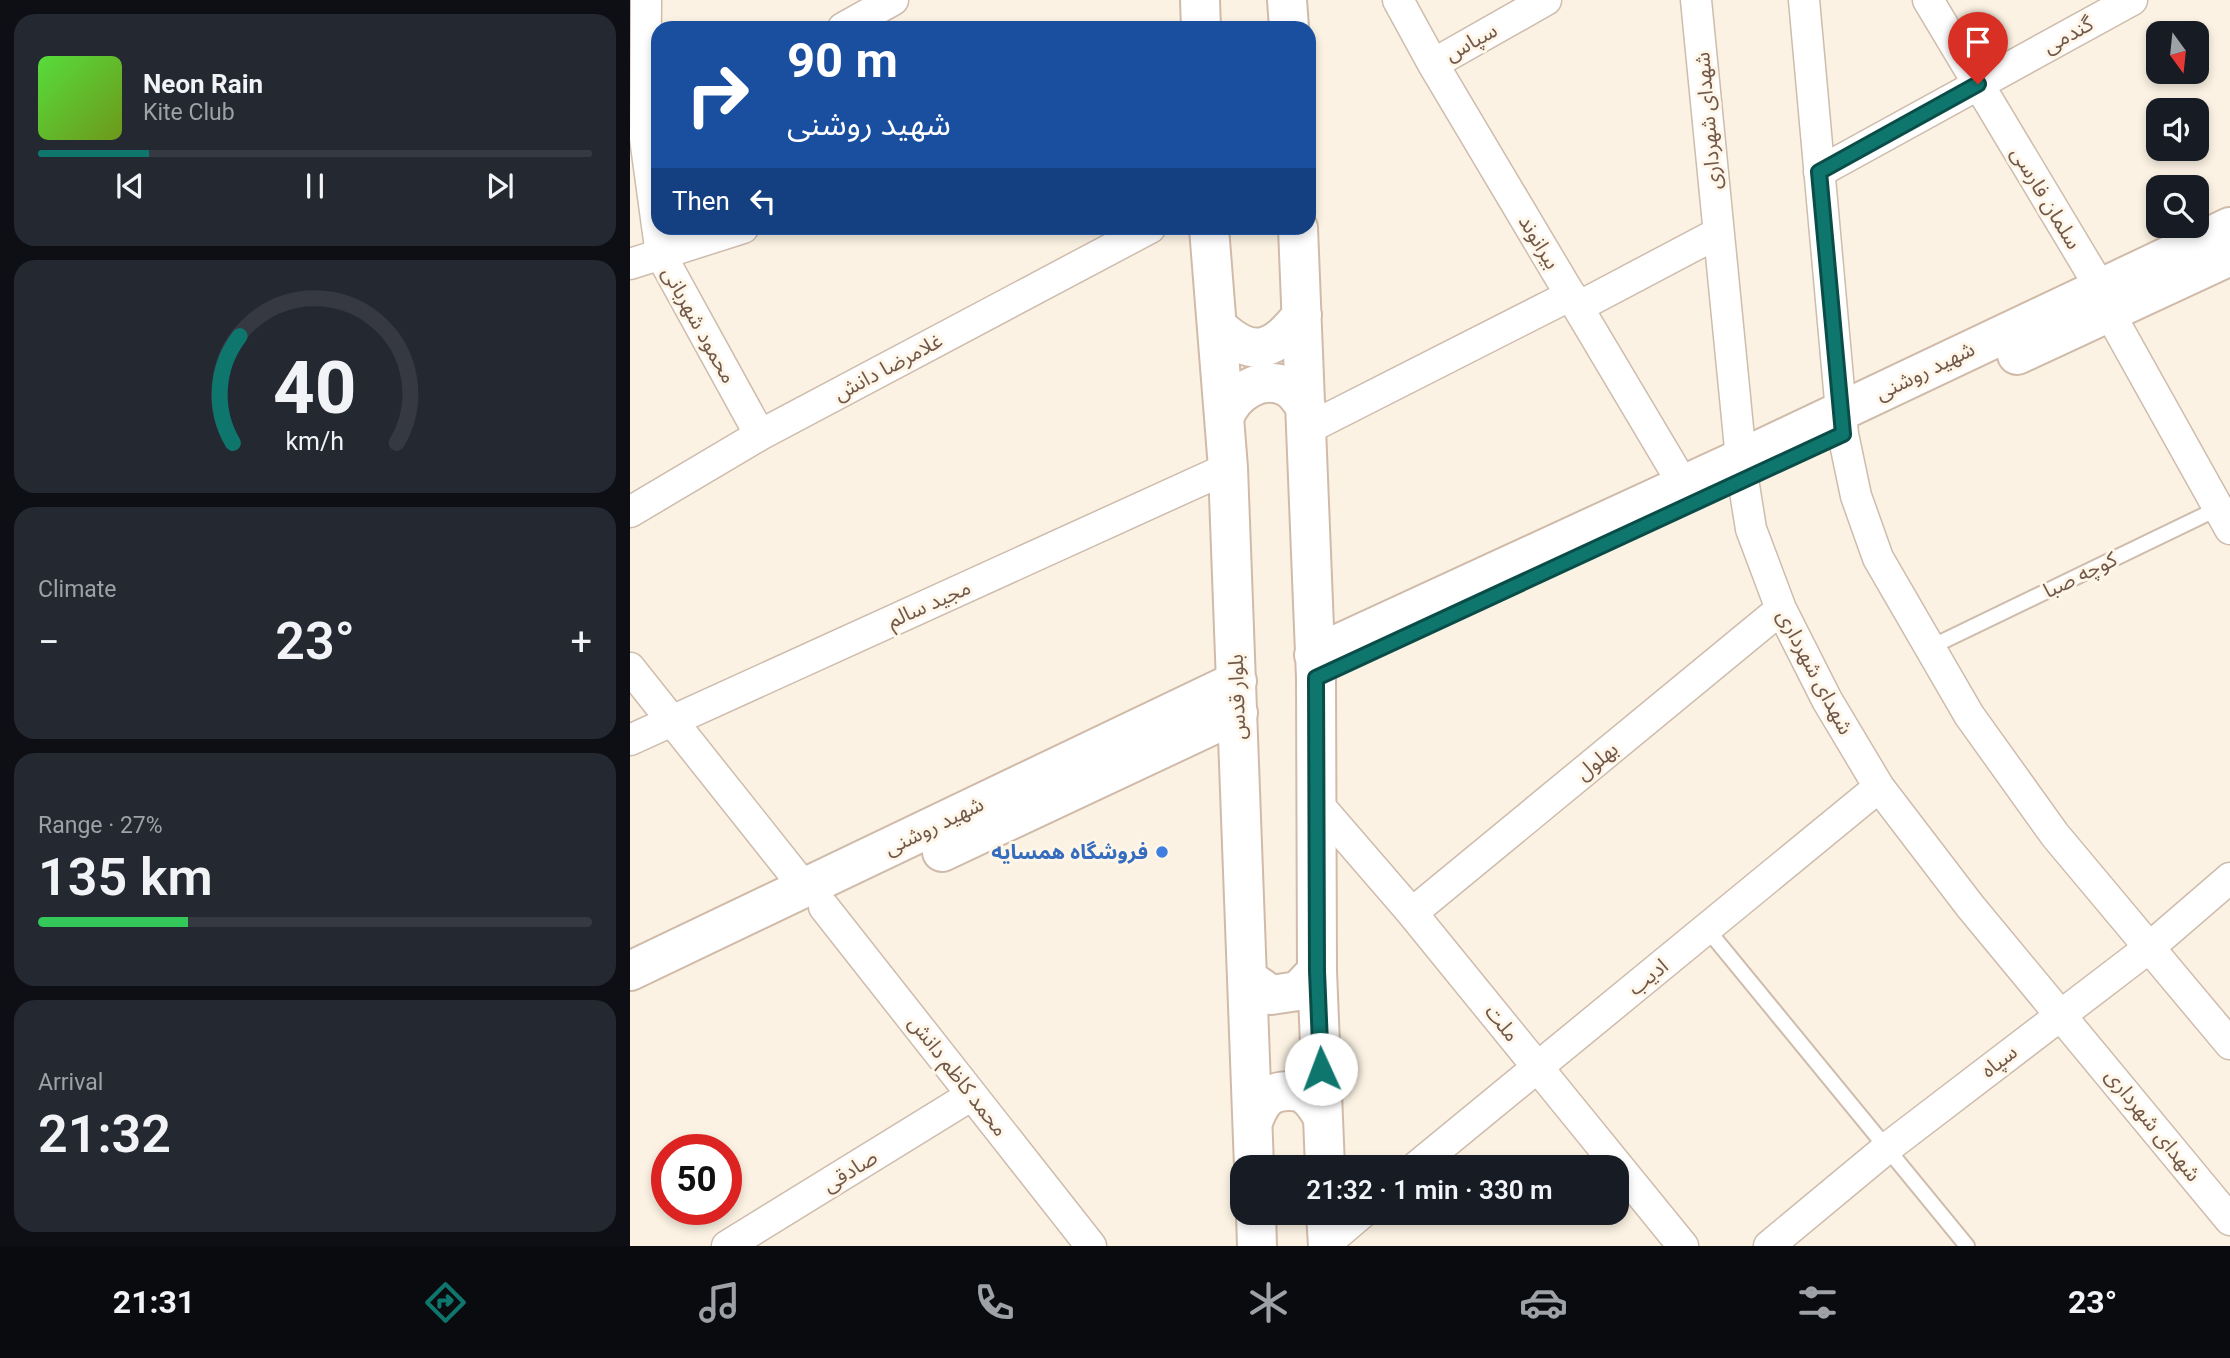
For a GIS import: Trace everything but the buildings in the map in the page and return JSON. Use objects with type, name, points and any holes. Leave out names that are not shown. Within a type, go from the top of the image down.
[{"type":"main road","points":[[1200,0],[1201,21]]},
{"type":"main road","points":[[1287,0],[1288,21]]},
{"type":"main road","name":"شهید روشنی","points":[[1315,666],[2105,300],[2230,227]]},
{"type":"main road","name":"بلوار قدس","points":[[1210,235],[1228,468],[1254,1155]]},
{"type":"main road","points":[[1298,235],[1315,666],[1317,971],[1325,1155]]},
{"type":"main road","name":"شهید روشنی","points":[[2105,300],[2230,256]]},
{"type":"main road","points":[[1217,326],[1232,341],[1245,346],[1261,347],[1284,337],[1302,315]]},
{"type":"main road","points":[[1224,418],[1228,405],[1239,394],[1253,386],[1270,383],[1287,387],[1296,394],[1306,418]]},
{"type":"main road","name":"شهید روشنی","points":[[1315,666],[1683,484],[1743,469]]},
{"type":"main road","name":"شهید روشنی","points":[[630,971],[815,897],[1238,697]]},
{"type":"main road","name":"شهید روشنی","points":[[630,1000],[815,897]]},
{"type":"main road","points":[[1247,978],[1271,995],[1298,991],[1317,971]]},
{"type":"main road","points":[[1253,1122],[1265,1099],[1278,1091],[1296,1091],[1306,1095],[1323,1118]]},
{"type":"main road","points":[[1256,1225],[1257,1246]]},
{"type":"street","name":"محمود شهربانی","points":[[646,0],[638,92],[651,135]]},
{"type":"street","points":[[858,14],[893,0]]},
{"type":"street","name":"بیرانوند","points":[[1398,0],[1433,64],[1683,484]]},
{"type":"street","name":"سپاس","points":[[1433,64],[1546,0]]},
{"type":"street","name":"شهدای شهرداری","points":[[1696,0],[1718,233],[1751,529],[1781,609],[1827,700],[1879,786],[1970,906],[2230,1220]]},
{"type":"street","points":[[1804,0],[1843,423],[1856,496],[1878,558],[1969,715],[2055,835],[2230,1044]]},
{"type":"street","name":"سلمان فارسی","points":[[1928,0],[2105,300],[2226,514]]},
{"type":"street","name":"گندمی","points":[[1819,172],[2132,0]]},
{"type":"street","points":[[1306,418],[1574,301],[1718,233]]},
{"type":"street","name":"محمود شهربانی","points":[[659,235],[661,255],[760,435]]},
{"type":"street","points":[[630,264],[722,235]]},
{"type":"street","name":"غلامرضا دانش","points":[[630,512],[760,435],[1137,235]]},
{"type":"street","name":"مجید سالم","points":[[630,740],[1228,468]]},
{"type":"street","name":"بهلول","points":[[1412,913],[1781,609]]},
{"type":"street","name":"محمد کاظم دانش","points":[[630,668],[1091,1246]]},
{"type":"street","name":"ادیب","points":[[1430,1155],[1879,786]]},
{"type":"street","name":"ملت","points":[[1317,803],[1412,913],[1683,1246]]},
{"type":"street","name":"سپاه","points":[[1769,1246],[1887,1148],[2150,947],[2230,878]]},
{"type":"street","name":"صادقی","points":[[727,1246],[972,1095]]},
{"type":"lane","name":"کوچه صبا","points":[[1929,648],[2226,514]]},
{"type":"lane","points":[[1707,929],[1967,1246]]},
{"type":"place","name":"فروشگاه همسایه","points":[[1162,852]]},
{"type":"route","points":[[1321,1069],[1317,971],[1316,678],[1843,434],[1819,172],[1978,84]]}]
